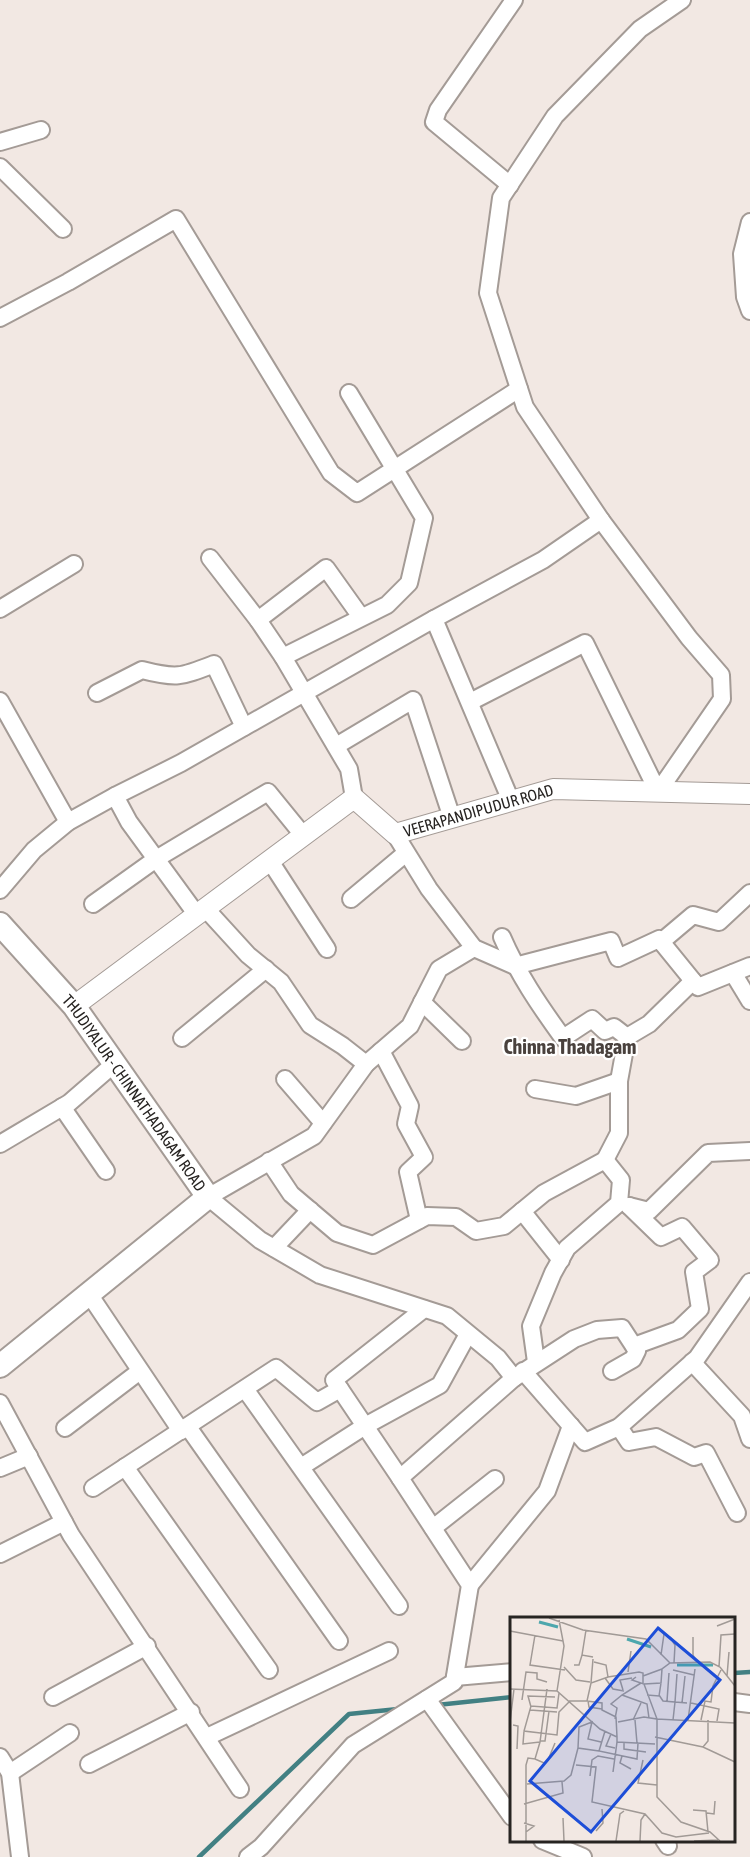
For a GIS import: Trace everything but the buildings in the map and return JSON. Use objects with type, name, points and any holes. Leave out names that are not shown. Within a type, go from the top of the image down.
[{"type":"main road","name":"THUDIYALUR - CHINNATHADAGAM ROAD","points":[[0,924],[74,1006],[208,1197],[0,1366]]},
{"type":"street","points":[[510,185],[434,122],[438,110],[514,0]]},
{"type":"street","points":[[470,702],[585,643],[658,792],[722,699],[721,675],[689,638],[601,520],[525,407],[488,293],[501,198],[555,116],[640,29],[682,0]]},
{"type":"street","points":[[0,142],[41,130]]},
{"type":"street","points":[[0,167],[63,229]]},
{"type":"street","points":[[0,318],[68,282],[176,219],[331,473],[357,493],[519,389]]},
{"type":"street","points":[[749,305],[745,297],[742,254],[750,222]]},
{"type":"street","points":[[283,657],[387,605],[409,583],[424,518],[349,393]]},
{"type":"street","points":[[0,890],[34,850],[68,822],[181,763],[434,619],[543,560],[601,520]]},
{"type":"street","points":[[74,1006],[354,798],[349,769],[283,657],[258,620],[210,558]]},
{"type":"street","points":[[0,609],[74,564]]},
{"type":"street","points":[[258,620],[326,568],[361,617]]},
{"type":"street","points":[[434,619],[511,801]]},
{"type":"street","points":[[97,693],[142,670],[168,676],[182,676],[214,664],[244,727]]},
{"type":"street","points":[[336,746],[413,700],[452,818]]},
{"type":"street","points":[[0,701],[68,822]]},
{"type":"street","name":"VEERAPANDIPUDUR ROAD","points":[[354,798],[395,834],[553,789],[750,794]]},
{"type":"street","points":[[93,904],[156,859],[268,792],[303,836]]},
{"type":"street","points":[[115,796],[129,822],[156,859],[201,912],[281,982],[310,1025],[366,1064]]},
{"type":"street","points":[[395,834],[429,889],[474,948],[515,966],[611,941],[618,958],[659,939],[698,987],[750,966]]},
{"type":"street","points":[[351,899],[406,853]]},
{"type":"street","points":[[270,861],[327,949]]},
{"type":"street","points":[[661,942],[693,915],[718,922],[750,893]]},
{"type":"street","points":[[502,938],[534,999],[563,1038],[592,1020],[605,1031],[614,1027],[627,1037]]},
{"type":"street","points":[[474,948],[439,969],[410,1026],[366,1064],[314,1136],[208,1197],[260,1240],[320,1275],[447,1316],[498,1358],[525,1370],[585,1442],[619,1427],[692,1362],[750,1282]]},
{"type":"street","points":[[182,1038],[266,969]]},
{"type":"street","points":[[733,973],[750,1001]]},
{"type":"street","points":[[269,1161],[291,1194],[337,1233],[373,1245],[427,1216],[456,1217],[476,1231],[504,1226],[544,1193],[605,1160],[619,1133],[619,1081],[627,1037],[649,1024],[693,981]]},
{"type":"street","points":[[422,1002],[462,1041]]},
{"type":"street","points":[[381,1051],[410,1107],[406,1124],[424,1156],[408,1172],[419,1220]]},
{"type":"street","points":[[0,1144],[62,1107],[114,1064]]},
{"type":"street","points":[[285,1079],[323,1123]]},
{"type":"street","points":[[535,1089],[576,1096],[619,1081]]},
{"type":"street","points":[[62,1107],[106,1171]]},
{"type":"street","points":[[624,1204],[649,1211],[708,1153],[750,1151]]},
{"type":"street","points":[[605,1160],[621,1180],[624,1204],[661,1238],[682,1227],[710,1260],[694,1272],[700,1309],[678,1330],[634,1347]]},
{"type":"street","points":[[525,1370],[531,1326],[567,1248],[624,1204]]},
{"type":"street","points":[[274,1248],[310,1210]]},
{"type":"street","points":[[522,1211],[561,1260]]},
{"type":"street","points":[[89,1294],[140,1371],[339,1641]]},
{"type":"street","points":[[424,1309],[334,1380],[470,1585]]},
{"type":"street","points":[[400,1479],[525,1370],[574,1339],[597,1330],[622,1328],[637,1351],[633,1359],[612,1371]]},
{"type":"street","points":[[301,1467],[365,1426],[440,1385],[468,1334]]},
{"type":"street","points":[[692,1362],[742,1416],[750,1439]]},
{"type":"street","points":[[93,1488],[276,1368],[318,1402],[340,1389]]},
{"type":"street","points":[[65,1428],[140,1371]]},
{"type":"street","points":[[245,1389],[399,1606]]},
{"type":"street","points":[[0,1403],[64,1522],[240,1789]]},
{"type":"street","points":[[260,1854],[353,1745],[430,1704],[454,1682],[470,1585],[547,1491],[571,1426]]},
{"type":"street","points":[[619,1427],[629,1442],[656,1437],[694,1457],[706,1453],[737,1513]]},
{"type":"street","points":[[0,1468],[29,1456]]},
{"type":"street","points":[[125,1467],[269,1670]]},
{"type":"street","points":[[433,1528],[495,1479]]},
{"type":"street","points":[[0,1554],[64,1522]]},
{"type":"street","points":[[53,1697],[147,1646]]},
{"type":"street","points":[[207,1737],[389,1651]]},
{"type":"street","points":[[455,1677],[510,1672]]},
{"type":"street","points":[[735,1702],[750,1704]]},
{"type":"street","points":[[430,1704],[510,1814]]},
{"type":"street","points":[[89,1764],[191,1712]]},
{"type":"street","points":[[10,1773],[70,1733]]},
{"type":"street","points":[[0,1757],[10,1773],[20,1857]]},
{"type":"street","points":[[547,1842],[583,1857]]},
{"type":"waterway","points":[[735,1673],[750,1672]]},
{"type":"waterway","points":[[437,1705],[510,1697]]},
{"type":"waterway","points":[[199,1857],[349,1714],[398,1709]]},
{"type":"district","name":"Chinna Thadagam","points":[[570,1047]]}]
